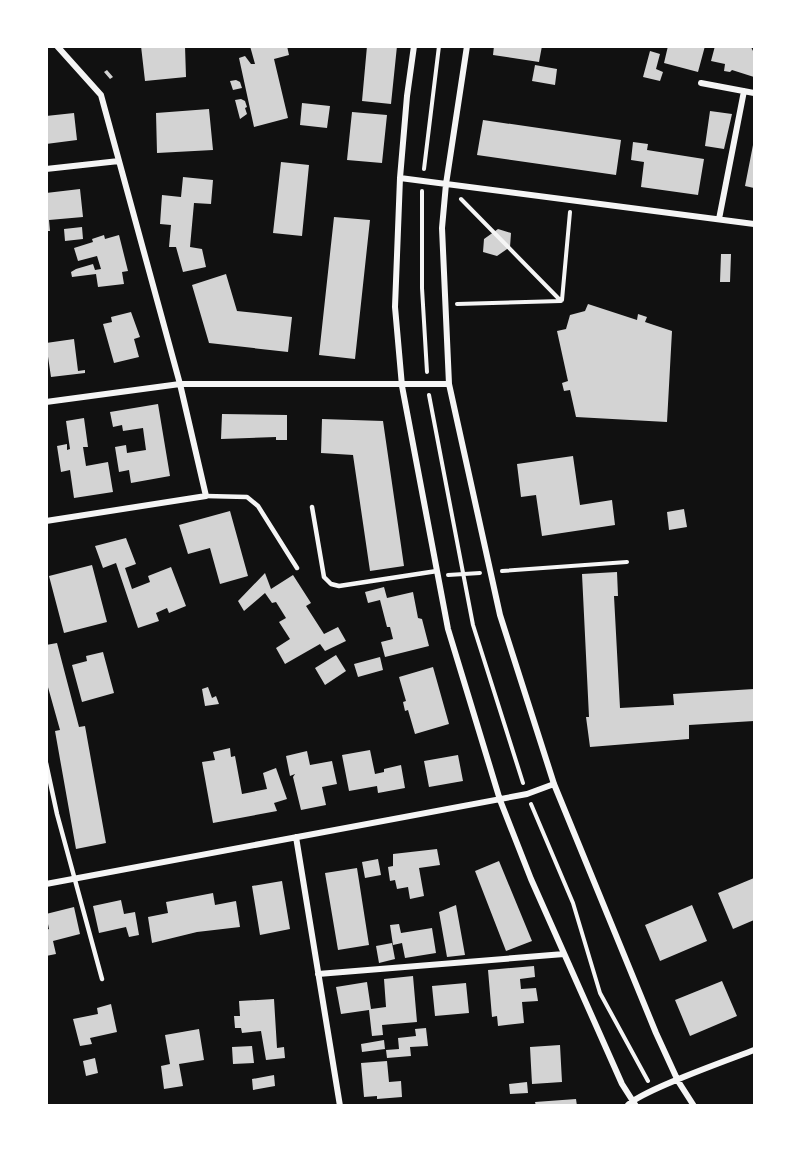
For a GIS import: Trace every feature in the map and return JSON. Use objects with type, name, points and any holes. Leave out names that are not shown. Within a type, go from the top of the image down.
[{"type":"street","points":[[46,521],[206,496],[180,384],[101,95],[57,46]]},
{"type":"street","points":[[414,46],[406,96],[400,178],[395,307],[402,386],[448,629],[500,800],[564,954],[632,1104],[678,1081],[754,1050]]},
{"type":"street","points":[[467,46],[446,184],[442,228],[449,384],[500,615],[554,784],[678,1081],[694,1106]]},
{"type":"street","points":[[701,83],[754,93]]},
{"type":"street","points":[[719,219],[744,91]]},
{"type":"street","points":[[46,169],[119,161]]},
{"type":"street","points":[[400,178],[754,224]]},
{"type":"street","points":[[46,402],[180,384],[402,386],[449,384]]},
{"type":"street","points":[[46,884],[500,800],[527,794],[554,784]]},
{"type":"street","points":[[296,837],[340,1106]]},
{"type":"street","points":[[318,974],[564,954]]},
{"type":"lane","points":[[206,496],[247,497],[258,506],[297,568]]},
{"type":"lane","points":[[312,507],[324,577],[331,584],[339,586],[437,573]]},
{"type":"lane","points":[[46,763],[57,814],[102,980]]},
{"type":"path","points":[[446,184],[561,301]]},
{"type":"path","points":[[561,301],[571,200]]},
{"type":"path","points":[[445,304],[561,301]]},
{"type":"path","points":[[437,573],[490,572],[627,562]]},
{"type":"building","points":[[141,46],[185,46],[186,77],[145,81]]},
{"type":"building","points":[[250,46],[287,46],[289,55],[274,59],[288,118],[254,127],[239,58],[245,56],[251,64],[255,64]]},
{"type":"building","points":[[367,46],[397,46],[391,104],[362,101]]},
{"type":"building","points":[[494,46],[542,46],[539,62],[493,55]]},
{"type":"building","points":[[668,46],[705,46],[698,72],[664,63]]},
{"type":"building","points":[[715,46],[751,47],[754,53],[754,77],[732,70],[724,71],[725,64],[711,61]]},
{"type":"building","points":[[650,51],[660,54],[656,69],[663,72],[660,81],[643,77]]},
{"type":"building","points":[[535,65],[557,69],[555,85],[532,81]]},
{"type":"building","points":[[107,70],[113,77],[110,79],[104,72]]},
{"type":"building","points":[[230,81],[240,82],[242,88],[233,90]]},
{"type":"building","points":[[235,100],[245,101],[247,114],[240,119]]},
{"type":"building","points":[[302,103],[330,106],[327,128],[300,125]]},
{"type":"building","points":[[209,109],[213,150],[157,153],[156,113]]},
{"type":"building","points":[[710,111],[732,114],[724,149],[705,146]]},
{"type":"building","points":[[352,112],[387,115],[382,163],[347,160]]},
{"type":"building","points":[[74,113],[77,140],[46,144],[46,116]]},
{"type":"building","points":[[483,120],[621,140],[616,175],[477,155]]},
{"type":"building","points":[[633,142],[648,144],[647,150],[704,159],[698,195],[641,187],[644,162],[631,160]]},
{"type":"building","points":[[754,145],[754,188],[745,186]]},
{"type":"building","points":[[281,162],[309,165],[302,236],[273,233]]},
{"type":"building","points":[[183,177],[213,180],[211,204],[194,203],[190,247],[202,249],[206,267],[183,272],[176,247],[169,247],[171,225],[160,224],[162,195],[181,197]]},
{"type":"building","points":[[80,189],[83,217],[49,220],[50,231],[46,231],[46,193]]},
{"type":"building","points":[[334,217],[370,220],[355,359],[319,355]]},
{"type":"building","points":[[82,227],[83,239],[65,241],[64,229]]},
{"type":"building","points":[[498,229],[511,233],[510,247],[497,256],[483,252],[484,239]]},
{"type":"building","points":[[104,235],[105,239],[119,235],[128,271],[122,272],[124,284],[98,287],[96,274],[72,277],[71,272],[93,264],[95,270],[101,269],[97,256],[78,261],[74,248],[93,242],[92,239]]},
{"type":"building","points":[[721,254],[731,254],[730,282],[720,282]]},
{"type":"building","points":[[226,274],[237,311],[292,317],[288,352],[209,343],[192,285]]},
{"type":"building","points":[[588,304],[637,320],[638,314],[647,317],[645,322],[672,331],[667,422],[576,417],[570,390],[564,391],[562,383],[568,381],[557,331],[566,329],[570,315],[585,311]]},
{"type":"building","points":[[131,312],[140,337],[134,339],[139,357],[114,363],[103,324],[112,322],[111,317]]},
{"type":"building","points":[[74,339],[78,371],[85,370],[85,373],[51,377],[46,343]]},
{"type":"building","points":[[158,404],[170,476],[131,483],[129,470],[119,472],[115,447],[126,445],[127,453],[146,450],[143,428],[123,431],[122,425],[113,427],[110,412]]},
{"type":"building","points":[[222,414],[287,415],[287,440],[276,440],[276,437],[221,439]]},
{"type":"building","points":[[84,418],[88,447],[83,447],[86,466],[108,462],[113,492],[74,498],[70,470],[61,472],[57,446],[67,444],[67,450],[70,449],[66,421]]},
{"type":"building","points":[[322,419],[383,421],[404,566],[370,571],[353,455],[321,453]]},
{"type":"building","points":[[573,456],[580,505],[612,500],[615,525],[542,536],[536,495],[521,497],[517,464]]},
{"type":"building","points":[[684,509],[687,527],[669,530],[667,512]]},
{"type":"building","points":[[230,511],[248,576],[220,584],[210,548],[188,554],[179,525]]},
{"type":"building","points":[[126,538],[136,564],[125,568],[132,589],[150,582],[148,576],[171,567],[186,606],[169,613],[167,608],[156,613],[159,621],[138,628],[116,563],[103,568],[95,546]]},
{"type":"building","points":[[92,565],[107,622],[64,633],[49,576]]},
{"type":"building","points":[[617,572],[618,596],[614,596],[620,708],[674,705],[673,694],[754,689],[754,721],[689,725],[689,739],[590,747],[586,717],[589,717],[582,574]]},
{"type":"building","points":[[265,573],[271,589],[293,575],[311,603],[306,606],[324,634],[338,627],[346,641],[325,651],[320,644],[285,664],[276,648],[290,639],[279,622],[286,618],[276,602],[272,603],[265,593],[244,611],[238,601]]},
{"type":"building","points":[[384,587],[387,598],[413,592],[418,618],[422,619],[429,646],[385,657],[381,642],[393,639],[390,627],[387,627],[380,600],[368,603],[365,592]]},
{"type":"building","points":[[57,643],[79,727],[85,726],[106,843],[76,849],[55,731],[60,730],[46,680],[46,645]]},
{"type":"building","points":[[103,652],[114,693],[82,702],[72,665],[87,661],[86,656]]},
{"type":"building","points":[[336,655],[346,671],[325,685],[315,668]]},
{"type":"building","points":[[380,657],[383,670],[358,677],[354,664]]},
{"type":"building","points":[[433,667],[449,724],[415,734],[408,710],[405,711],[403,702],[406,701],[399,677]]},
{"type":"building","points":[[208,687],[212,698],[216,696],[219,704],[205,706],[202,689]]},
{"type":"building","points":[[230,748],[231,757],[235,756],[242,794],[267,789],[263,773],[276,768],[287,799],[274,803],[277,811],[213,823],[202,762],[215,760],[213,752]]},
{"type":"building","points":[[370,750],[375,774],[401,765],[405,788],[378,793],[377,786],[349,791],[342,755]]},
{"type":"building","points":[[307,751],[310,765],[332,761],[337,784],[322,787],[326,805],[301,810],[293,777],[295,774],[290,776],[286,756]]},
{"type":"building","points":[[458,755],[463,781],[429,787],[424,761]]},
{"type":"building","points":[[437,849],[440,865],[419,868],[424,896],[410,899],[408,887],[397,889],[395,880],[390,881],[388,867],[393,866],[393,854]]},
{"type":"building","points":[[378,859],[381,875],[365,878],[362,862]]},
{"type":"building","points":[[499,861],[532,941],[506,951],[475,871]]},
{"type":"building","points":[[357,868],[369,945],[338,950],[325,873]]},
{"type":"building","points":[[754,878],[754,920],[733,929],[718,893]]},
{"type":"building","points":[[282,881],[290,929],[260,935],[252,886]]},
{"type":"building","points":[[213,893],[215,905],[236,901],[240,927],[197,932],[152,943],[148,917],[168,913],[166,902]]},
{"type":"building","points":[[121,900],[124,914],[135,912],[139,935],[129,937],[126,927],[99,933],[93,906]]},
{"type":"building","points":[[456,905],[465,955],[447,957],[439,912]]},
{"type":"building","points":[[692,905],[707,941],[660,961],[645,925]]},
{"type":"building","points":[[74,907],[80,934],[53,941],[56,954],[46,956],[46,930],[49,929],[46,914]]},
{"type":"building","points":[[399,924],[401,933],[432,928],[436,953],[405,958],[402,943],[393,945],[390,925]]},
{"type":"building","points":[[392,943],[395,959],[379,963],[376,946]]},
{"type":"building","points":[[534,966],[535,977],[520,979],[521,989],[536,988],[538,1001],[522,1002],[524,1023],[498,1026],[497,1016],[492,1017],[488,970]]},
{"type":"building","points":[[413,976],[417,1022],[382,1025],[383,1035],[372,1036],[369,1010],[341,1014],[336,987],[367,982],[371,1009],[386,1007],[384,979]]},
{"type":"building","points":[[722,981],[737,1016],[690,1036],[675,1000]]},
{"type":"building","points":[[466,983],[469,1013],[435,1016],[432,986]]},
{"type":"building","points":[[274,999],[277,1048],[284,1047],[285,1058],[266,1060],[261,1031],[242,1033],[241,1028],[235,1028],[234,1016],[240,1016],[239,1001]]},
{"type":"building","points":[[111,1004],[117,1032],[90,1038],[92,1044],[80,1046],[73,1019],[98,1014],[97,1008]]},
{"type":"building","points":[[426,1028],[428,1046],[410,1047],[411,1056],[387,1058],[386,1050],[399,1049],[398,1038],[416,1036],[415,1029]]},
{"type":"building","points":[[199,1029],[204,1060],[179,1064],[183,1086],[164,1089],[161,1066],[170,1064],[165,1035]]},
{"type":"building","points":[[384,1040],[385,1049],[362,1052],[361,1044]]},
{"type":"building","points":[[560,1045],[562,1082],[532,1084],[530,1047]]},
{"type":"building","points":[[252,1046],[254,1063],[233,1064],[232,1047]]},
{"type":"building","points":[[95,1058],[98,1073],[86,1076],[83,1061]]},
{"type":"building","points":[[387,1061],[389,1082],[401,1081],[402,1097],[377,1099],[377,1096],[364,1097],[361,1063]]},
{"type":"building","points":[[274,1075],[275,1086],[253,1090],[252,1079]]},
{"type":"building","points":[[527,1082],[528,1093],[510,1094],[509,1084]]},
{"type":"building","points":[[576,1099],[577,1106],[536,1106],[535,1102]]}]
